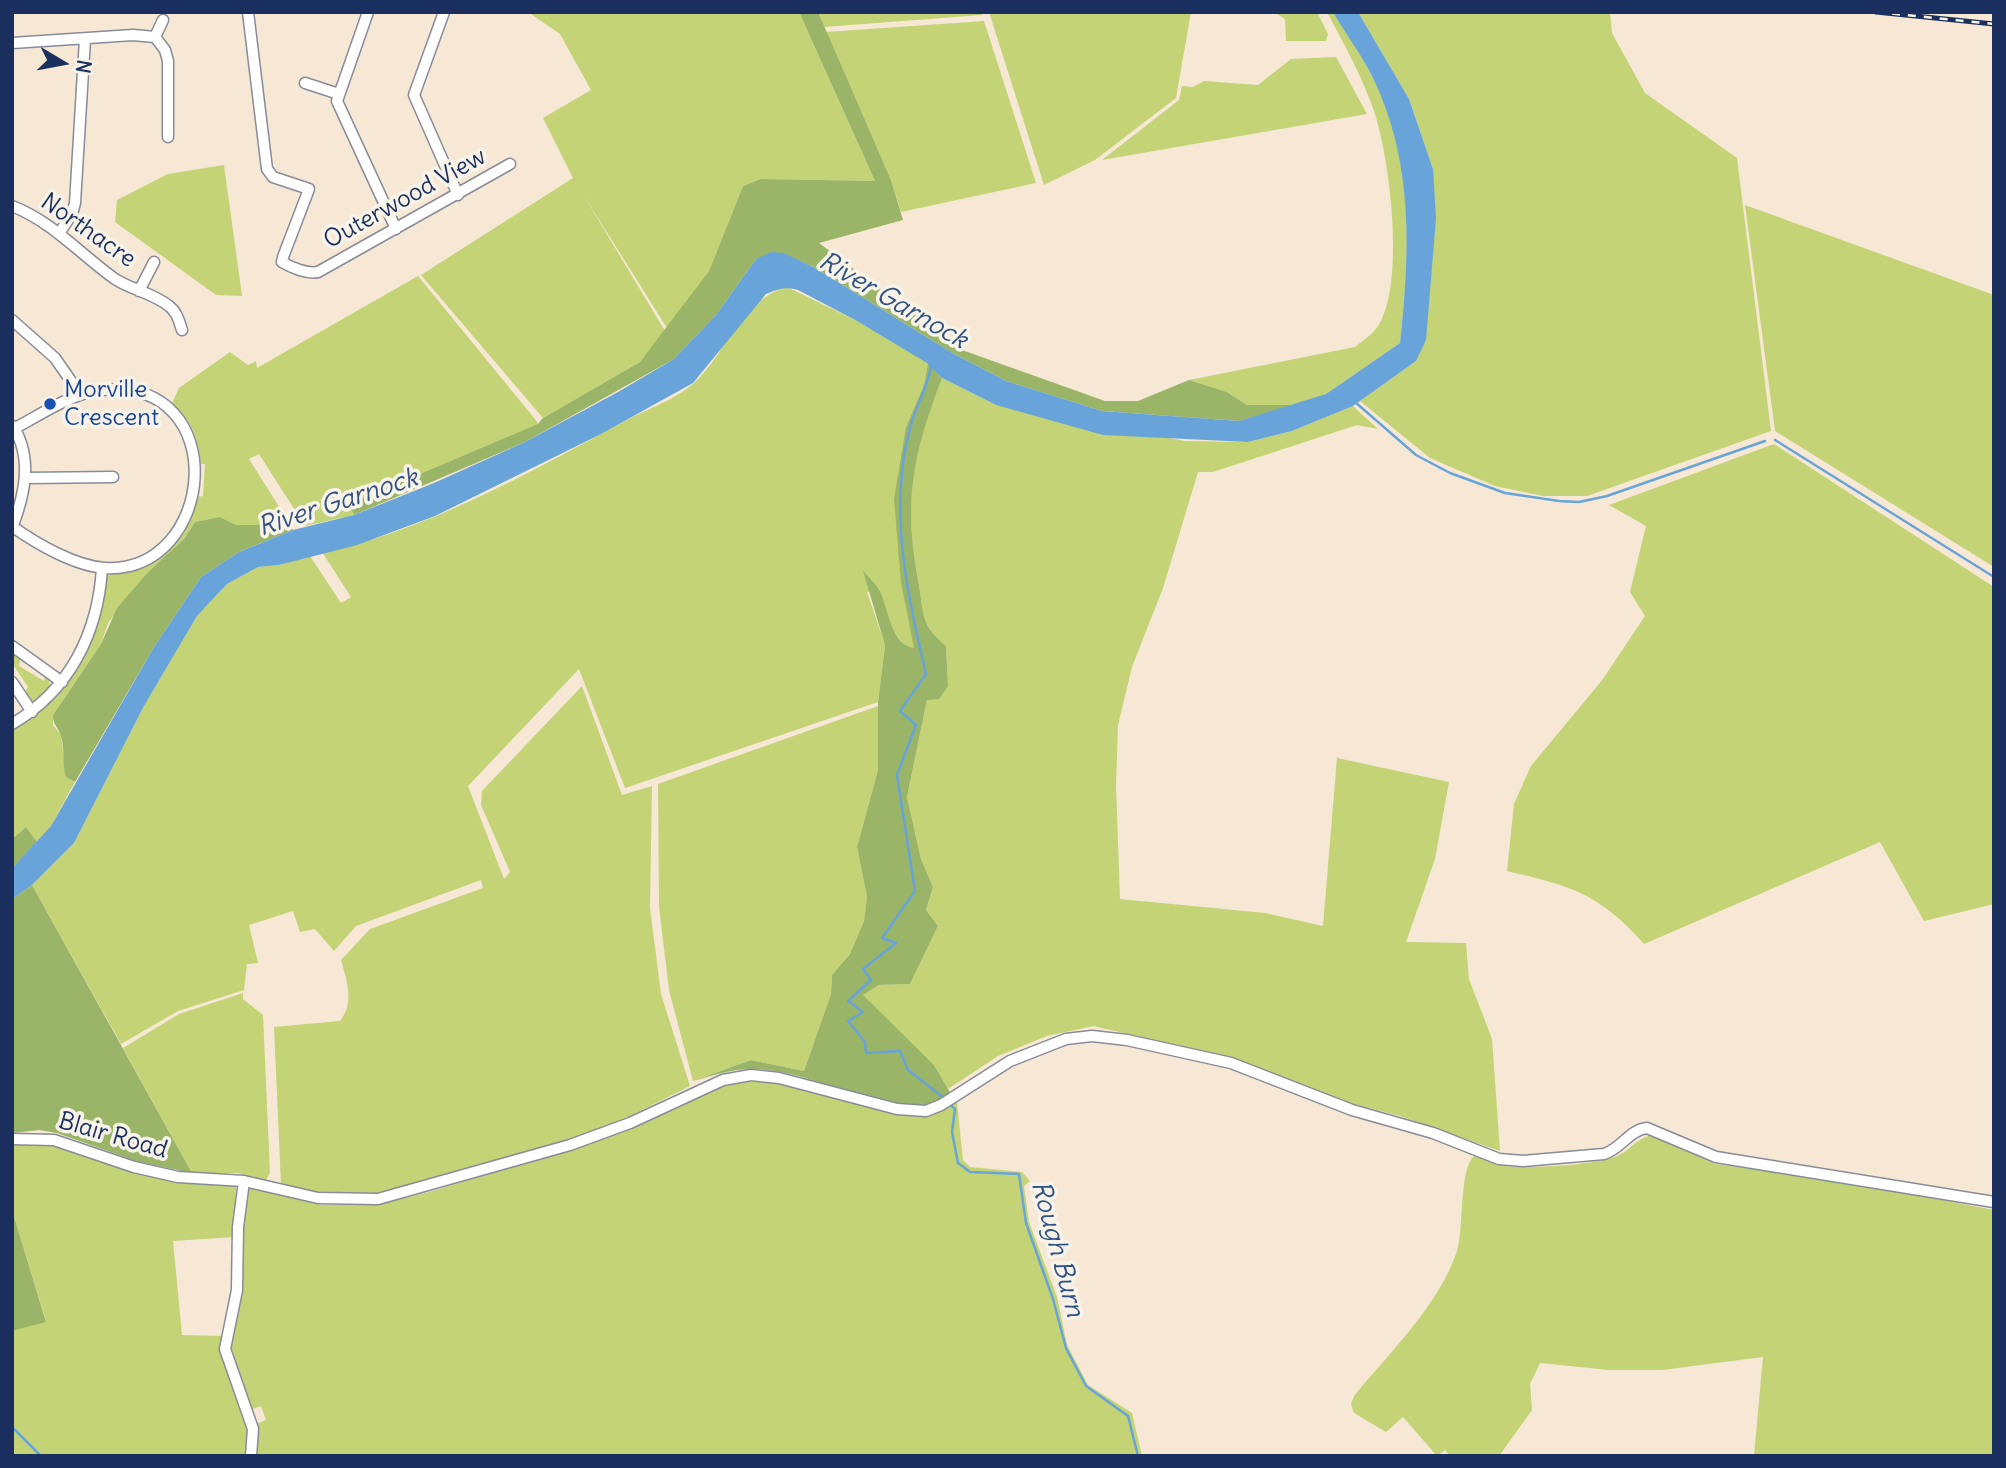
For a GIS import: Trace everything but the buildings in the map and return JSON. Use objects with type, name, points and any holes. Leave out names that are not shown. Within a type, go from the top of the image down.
[{"type":"street","name":"Outerwood View","points":[[248,12],[267,169],[273,177],[309,189],[282,262],[314,273],[510,164]]},
{"type":"street","points":[[368,12],[337,102],[396,229]]},
{"type":"street","points":[[444,12],[414,95],[458,195]]},
{"type":"street","points":[[155,37],[163,20]]},
{"type":"street","points":[[12,43],[133,35],[155,37],[165,50],[168,61],[168,137]]},
{"type":"street","points":[[60,232],[72,214],[75,203],[85,39]]},
{"type":"street","points":[[305,83],[340,94]]},
{"type":"street","name":"Northacre","points":[[12,206],[36,216],[60,232],[114,278],[172,308],[182,330]]},
{"type":"street","name":"Northacre","points":[[139,291],[154,262]]},
{"type":"street","points":[[12,320],[55,358],[80,394]]},
{"type":"street","points":[[112,389],[156,400],[177,415],[187,428],[195,459],[193,496],[174,534],[159,550],[140,561],[102,568],[77,560],[12,528],[26,478],[24,453],[13,427],[80,394],[112,389]]},
{"type":"street","points":[[26,478],[113,477]]},
{"type":"street","points":[[12,724],[32,712],[62,682],[75,664],[91,629],[102,568]]},
{"type":"street","points":[[12,646],[62,682]]},
{"type":"street","points":[[12,681],[32,712]]},
{"type":"street","name":"Blair Road","points":[[12,1139],[54,1140],[134,1167],[178,1177],[244,1181],[318,1198],[378,1199],[575,1143],[630,1123],[711,1083],[751,1075],[795,1081],[911,1111],[942,1105],[1010,1061],[1080,1036],[1103,1037],[1231,1063],[1352,1110],[1433,1133],[1499,1159],[1523,1161],[1604,1154],[1615,1151],[1639,1129],[1647,1128],[1716,1157],[1994,1202]]},
{"type":"street","points":[[244,1181],[238,1227],[237,1290],[225,1349],[253,1429],[251,1456]]},
{"type":"green space","points":[[528,12],[799,12],[875,181],[761,179],[743,186],[709,271],[667,328],[584,196],[665,331],[640,362],[543,418],[421,275],[573,178],[543,118],[591,90],[560,34]]},
{"type":"green space","points":[[799,12],[818,12],[891,180],[903,220],[819,243],[962,350],[1105,401],[1138,401],[1189,380],[1227,392],[1247,405],[1295,405],[1239,421],[1102,411],[1006,381],[954,354],[815,268],[785,254],[756,259],[716,315],[674,359],[525,442],[354,515],[349,504],[538,424],[543,418],[640,362],[709,271],[743,186],[761,179],[875,181]]},
{"type":"green space","points":[[818,12],[982,12],[982,15],[824,27]]},
{"type":"green space","points":[[989,12],[1191,12],[1176,98],[1095,160],[1044,185]]},
{"type":"green space","points":[[1274,12],[1317,12],[1328,34],[1326,41],[1286,41],[1285,19]]},
{"type":"green space","points":[[1327,12],[1333,12],[1368,68],[1386,108],[1396,141],[1406,207],[1407,241],[1400,343],[1326,394],[1295,405],[1247,405],[1227,392],[1189,380],[1355,347],[1379,325],[1388,301],[1392,276],[1392,219],[1381,135],[1365,88]]},
{"type":"green space","points":[[1358,12],[1610,12],[1612,33],[1645,93],[1737,158],[1771,431],[1587,496],[1543,496],[1495,486],[1430,458],[1360,401],[1416,361],[1433,169],[1409,99]]},
{"type":"green space","points":[[984,21],[1036,183],[901,212],[891,180],[826,32]]},
{"type":"green space","points":[[1336,57],[1367,114],[1102,160],[1179,100],[1182,86],[1193,87],[1204,81],[1258,85],[1291,59]]},
{"type":"green space","points":[[224,165],[242,296],[216,295],[115,222],[117,200],[168,174]]},
{"type":"green space","points":[[1745,205],[1994,295],[1994,567],[1775,431]]},
{"type":"green space","points":[[418,276],[539,424],[349,504],[354,515],[305,526],[259,454],[249,459],[285,516],[257,525],[236,525],[220,517],[195,522],[184,539],[149,571],[108,623],[101,644],[53,715],[53,725],[61,735],[66,777],[75,782],[51,826],[37,842],[26,827],[12,839],[12,730],[51,699],[81,661],[95,630],[107,576],[159,554],[181,529],[197,497],[203,496],[205,464],[201,464],[196,438],[189,423],[172,403],[179,388],[230,352],[248,365],[256,361],[257,368]]},
{"type":"green space","points":[[787,287],[857,321],[928,363],[924,385],[906,427],[901,583],[915,649],[907,646],[895,633],[878,589],[867,592],[885,644],[878,702],[625,788],[579,669],[468,786],[504,879],[510,872],[481,805],[482,791],[582,686],[622,795],[652,786],[650,908],[661,994],[690,1086],[628,1117],[558,1144],[377,1194],[325,1195],[281,1185],[274,1027],[340,1021],[345,1014],[348,999],[341,960],[370,929],[483,888],[481,880],[356,926],[334,951],[315,929],[300,932],[293,911],[249,925],[258,963],[247,964],[244,990],[178,1011],[121,1044],[32,885],[74,843],[144,706],[197,616],[227,584],[258,567],[279,565],[310,556],[341,603],[351,597],[322,552],[399,531],[476,498],[677,395],[704,372],[757,303],[771,293]]},
{"type":"green space","points":[[928,363],[942,378],[917,456],[911,503],[912,528],[923,612],[932,632],[946,646],[948,686],[939,699],[927,700],[907,797],[921,859],[933,887],[926,910],[938,926],[910,984],[879,985],[863,995],[934,1065],[951,1094],[930,1106],[905,1105],[884,1102],[800,1076],[757,1069],[717,1074],[693,1081],[751,1060],[804,1071],[831,994],[832,975],[850,954],[864,921],[867,897],[857,847],[878,770],[878,702],[885,645],[863,571],[878,588],[899,639],[914,648],[901,583],[894,499],[906,427],[924,385]]},
{"type":"green space","points":[[942,378],[996,405],[1185,441],[1248,442],[1292,431],[1353,406],[1378,429],[1357,425],[1213,472],[1198,472],[1163,588],[1132,667],[1118,725],[1116,785],[1120,899],[1265,913],[1323,926],[1337,758],[1449,782],[1435,859],[1406,942],[1466,943],[1469,979],[1492,1039],[1500,1151],[1400,1116],[1349,1103],[1234,1058],[1093,1026],[1047,1036],[998,1056],[948,1089],[934,1065],[862,995],[879,985],[910,984],[938,926],[926,910],[933,887],[921,859],[907,797],[927,700],[948,686],[946,646],[932,632],[923,612],[911,528],[917,456]]},
{"type":"green space","points":[[1774,444],[1994,587],[1994,904],[1924,921],[1880,842],[1644,944],[1613,913],[1583,894],[1507,871],[1514,804],[1531,766],[1603,679],[1645,616],[1630,592],[1646,526],[1609,505]]},
{"type":"green space","points":[[285,516],[293,530],[239,552],[201,577],[154,647],[75,782],[66,777],[62,741],[53,715],[101,644],[117,608],[149,571],[184,539],[195,522],[220,517],[236,525],[257,525]]},
{"type":"green space","points":[[12,650],[21,656],[19,666],[44,681],[45,675],[49,678],[50,689],[39,701],[29,701],[23,695],[28,687],[12,663]]},
{"type":"green space","points":[[878,706],[878,770],[857,847],[867,897],[864,921],[850,954],[832,975],[831,994],[804,1071],[751,1060],[693,1081],[669,990],[659,907],[658,784]]},
{"type":"green space","points":[[26,827],[37,842],[12,868],[12,839]]},
{"type":"green space","points":[[32,885],[192,1173],[139,1162],[57,1133],[39,1130],[12,1133],[12,899]]},
{"type":"green space","points":[[243,993],[243,999],[263,1015],[270,1173],[266,1180],[238,1173],[192,1173],[123,1048],[179,1014]]},
{"type":"green space","points":[[734,1083],[785,1083],[913,1117],[929,1116],[957,1102],[963,1160],[970,1167],[1022,1172],[1030,1181],[1024,1186],[1029,1222],[1057,1297],[1067,1345],[1088,1385],[1132,1413],[1142,1456],[255,1456],[256,1424],[266,1420],[261,1406],[250,1410],[231,1346],[244,1258],[242,1225],[246,1189],[250,1187],[322,1205],[380,1204],[433,1191],[624,1132],[713,1090]]},
{"type":"green space","points":[[1656,1135],[1715,1164],[1842,1181],[1994,1210],[1994,1456],[1754,1456],[1763,1357],[1662,1370],[1609,1370],[1540,1363],[1530,1384],[1532,1410],[1499,1456],[1450,1456],[1445,1450],[1437,1456],[1403,1417],[1386,1432],[1354,1413],[1351,1404],[1354,1396],[1426,1309],[1449,1271],[1459,1241],[1466,1173],[1474,1156],[1515,1167],[1581,1164],[1619,1155],[1640,1140]]},
{"type":"green space","points":[[39,1143],[146,1175],[236,1185],[234,1237],[173,1241],[182,1335],[223,1336],[220,1348],[250,1428],[249,1456],[12,1456],[12,1331],[46,1321],[12,1210],[12,1144]]},
{"type":"green space","points":[[12,1210],[46,1322],[12,1331]]},
{"type":"water","points":[[1333,12],[1358,12],[1409,99],[1433,169],[1436,218],[1426,340],[1416,361],[1353,406],[1292,431],[1248,442],[1103,435],[996,405],[942,378],[927,363],[798,290],[785,288],[774,291],[766,294],[693,383],[601,434],[435,516],[357,545],[279,565],[258,567],[227,584],[197,616],[144,706],[74,843],[32,885],[12,899],[12,868],[51,826],[154,647],[201,577],[239,552],[293,530],[354,515],[434,483],[525,442],[618,392],[674,359],[716,315],[756,259],[771,252],[784,253],[815,268],[954,354],[1006,381],[1102,411],[1239,421],[1326,394],[1400,343],[1407,241],[1402,174],[1386,108],[1368,68]]},
{"type":"waterway","name":"Rough Burn","points":[[931,367],[910,428],[904,459],[900,521],[912,613],[926,674],[900,711],[916,725],[897,775],[915,891],[882,938],[896,943],[863,969],[871,980],[848,1001],[863,1012],[848,1021],[865,1042],[866,1053],[900,1051],[908,1070],[944,1098]]},
{"type":"waterway","points":[[1355,402],[1416,455],[1450,473],[1505,493],[1559,501],[1579,502],[1607,496],[1765,441]]},
{"type":"waterway","points":[[1775,440],[1994,577]]},
{"type":"waterway","name":"Rough Burn","points":[[948,1103],[955,1109],[952,1132],[958,1163],[970,1172],[1019,1174],[1026,1223],[1053,1299],[1066,1348],[1086,1386],[1128,1416],[1138,1456]]},
{"type":"waterway","points":[[12,1427],[41,1456]]},
{"type":"railway","points":[[1876,12],[1994,24]]},
{"type":"place","name":"Morville Crescent","points":[[50,404]]},
{"type":"water label","name":"River Garnock","points":[[893,301]]},
{"type":"water label","name":"River Garnock","points":[[338,503]]}]
